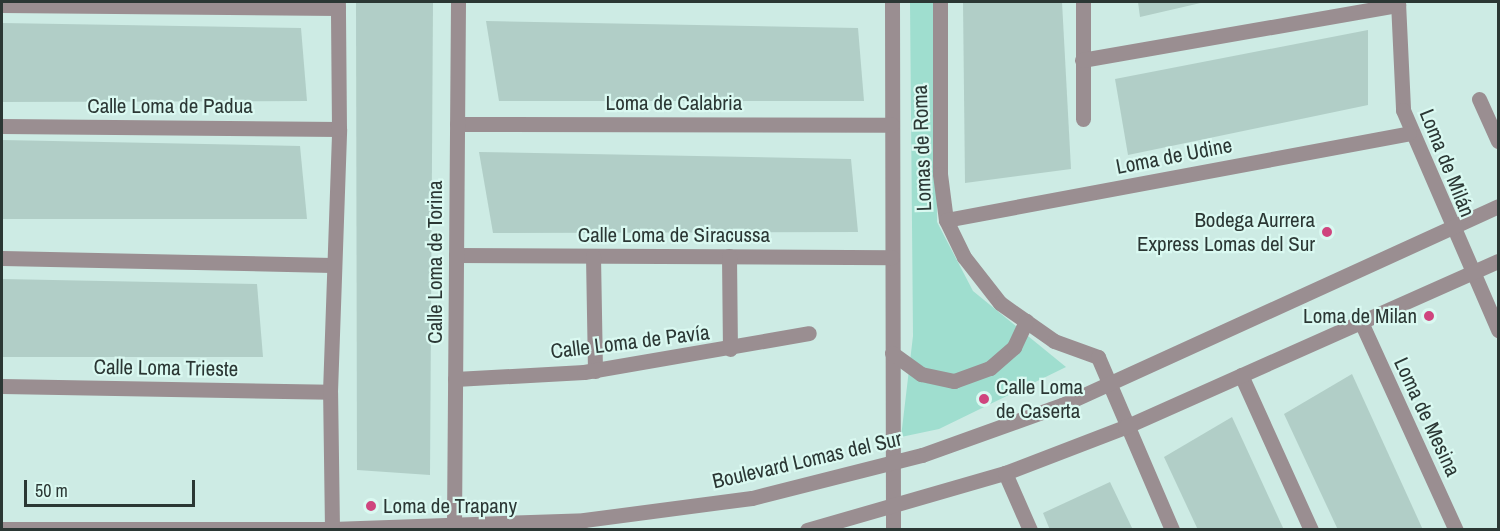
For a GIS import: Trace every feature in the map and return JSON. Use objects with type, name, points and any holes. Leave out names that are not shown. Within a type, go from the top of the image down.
[{"type":"street","name":"Calle Loma de Torina","points":[[454,524],[458,2]]},
{"type":"street","name":"Lomas de Roma","points":[[892,2],[893,530]]},
{"type":"street","name":"Lomas de Roma","points":[[940,2],[940,174],[946,220],[964,257],[1000,303],[1054,341],[1098,357],[1112,382],[1125,427],[1172,530]]},
{"type":"street","points":[[1083,2],[1083,118]]},
{"type":"street","points":[[1082,60],[1398,3]]},
{"type":"street","name":"Loma de Milán","points":[[1398,3],[1402,110],[1409,133],[1498,330]]},
{"type":"street","points":[[2,5],[338,5],[339,129],[332,265],[330,392],[332,529]]},
{"type":"street","points":[[1479,99],[1498,141]]},
{"type":"street","name":"Loma de Calabria","points":[[457,124],[892,125]]},
{"type":"street","name":"Calle Loma de Padua","points":[[2,126],[339,129]]},
{"type":"street","name":"Loma de Udine","points":[[946,220],[1409,133]]},
{"type":"street","name":"Boulevard Lomas del Sur","points":[[2,529],[332,529],[584,520],[753,498],[892,463],[987,434],[1112,382],[1498,206]]},
{"type":"street","name":"Calle Loma de Siracussa","points":[[456,255],[892,257]]},
{"type":"street","points":[[593,256],[595,370]]},
{"type":"street","points":[[729,256],[730,349]]},
{"type":"street","points":[[2,258],[332,265]]},
{"type":"street","points":[[807,530],[1005,472],[1125,427],[1498,261]]},
{"type":"street","points":[[892,353],[921,374],[954,381],[990,368],[1014,346],[1026,321]]},
{"type":"street","name":"Loma de Mesina","points":[[1361,322],[1456,530]]},
{"type":"street","name":"Calle Loma de Pavía","points":[[455,379],[595,370],[730,349],[808,333]]},
{"type":"street","points":[[1241,375],[1311,530]]},
{"type":"street","name":"Calle Loma Trieste","points":[[2,386],[330,392]]},
{"type":"street","points":[[1005,472],[1030,530]]},
{"type":"green space","points":[[910,2],[936,2],[937,222],[973,291],[1066,367],[939,429],[901,437],[913,336]]},
{"type":"building","points":[[356,2],[433,2],[430,475],[357,470]]},
{"type":"building","points":[[963,2],[1062,2],[1071,169],[965,183]]},
{"type":"building","points":[[1138,2],[1205,2],[1140,17]]},
{"type":"building","points":[[486,21],[858,28],[864,101],[499,101]]},
{"type":"building","points":[[2,23],[301,28],[307,101],[2,102]]},
{"type":"building","points":[[1368,30],[1368,105],[1128,155],[1115,79]]},
{"type":"building","points":[[2,140],[300,146],[307,219],[2,219]]},
{"type":"building","points":[[479,152],[851,159],[858,232],[493,233]]},
{"type":"building","points":[[2,279],[257,284],[263,357],[2,357]]},
{"type":"building","points":[[1352,374],[1423,530],[1338,530],[1284,414]]},
{"type":"building","points":[[1232,417],[1284,530],[1198,530],[1164,457]]},
{"type":"building","points":[[1110,482],[1133,530],[1050,530],[1043,513]]},
{"type":"place","name":"Bodega Aurrera Express Lomas del Sur","points":[[1327,232]]},
{"type":"place","name":"Loma de Milan","points":[[1429,316]]},
{"type":"place","name":"Calle Loma de Caserta","points":[[984,399]]},
{"type":"place","name":"Loma de Trapany","points":[[371,506]]}]
